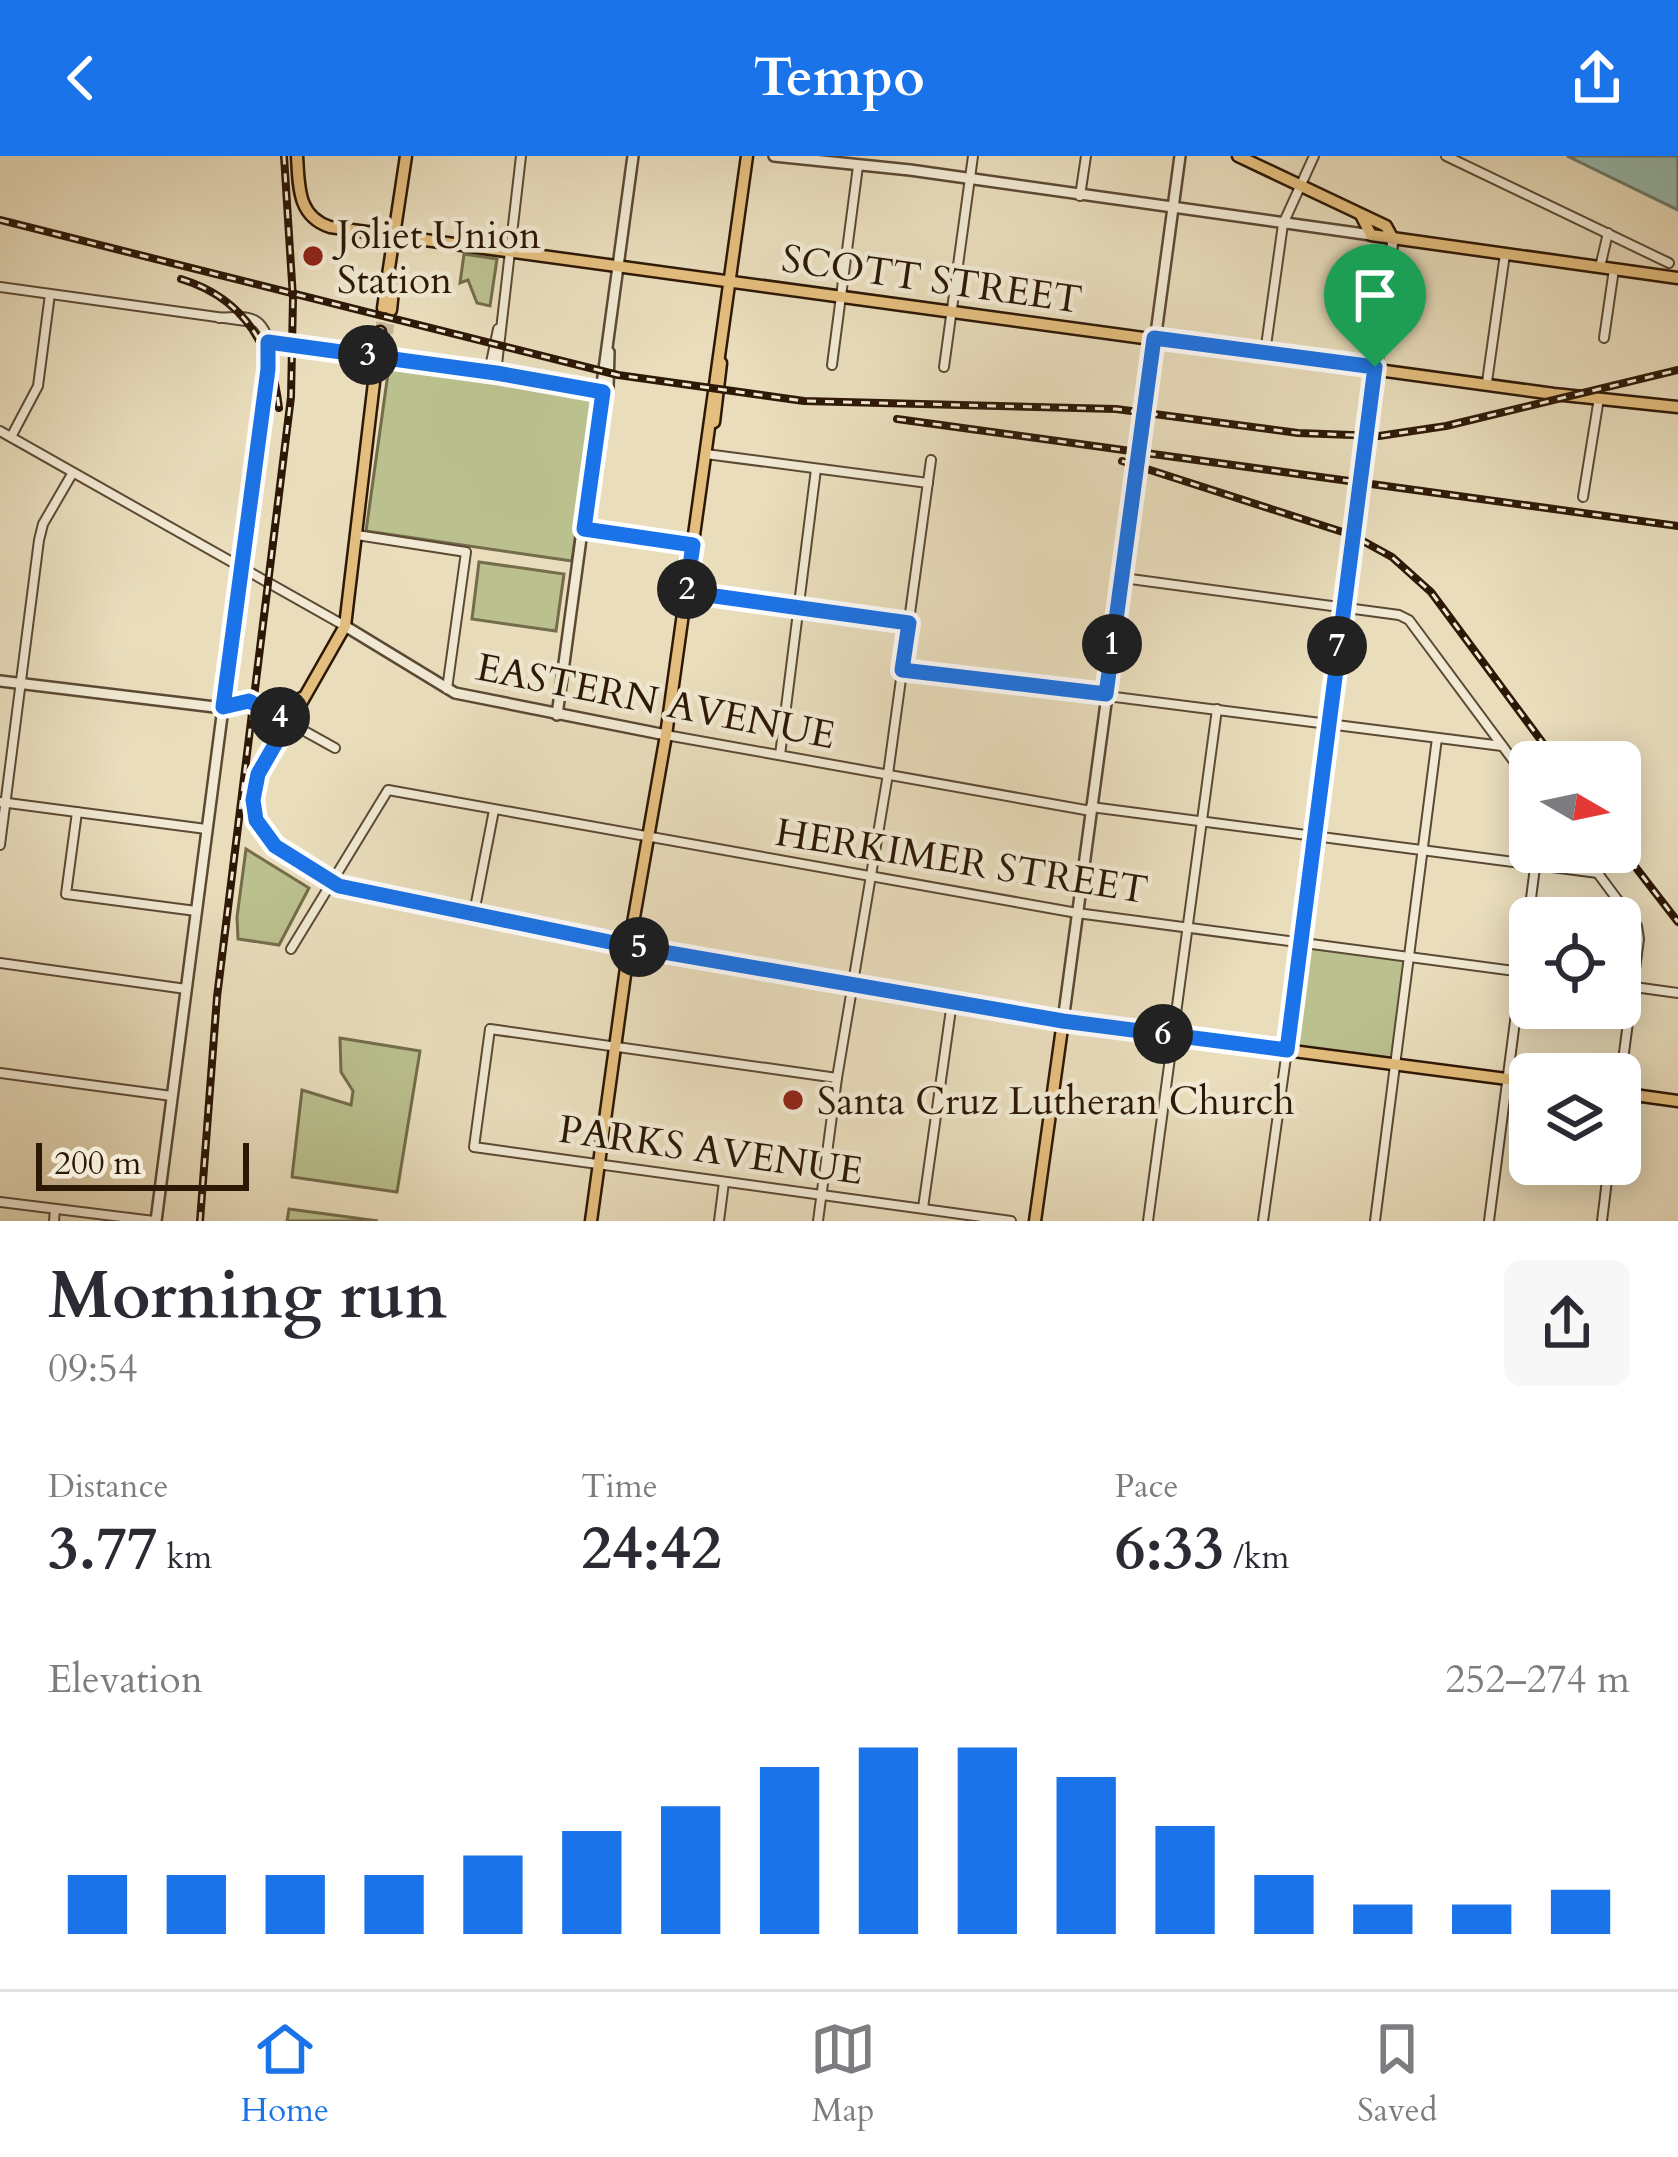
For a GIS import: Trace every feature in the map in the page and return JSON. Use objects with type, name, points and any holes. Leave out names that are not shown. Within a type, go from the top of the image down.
[{"type":"main road","name":"SCOTT STREET","points":[[297,156],[302,204],[315,220],[330,226],[1554,394],[1678,407]]},
{"type":"main road","points":[[387,309],[406,156]]},
{"type":"main road","points":[[591,1221],[629,946],[666,735],[747,156]]},
{"type":"main road","points":[[1238,156],[1386,226],[1393,238]]},
{"type":"main road","points":[[1360,215],[1371,236],[1678,278]]},
{"type":"main road","points":[[384,333],[345,626],[263,764],[253,792],[256,820],[268,840],[332,883],[629,946],[1063,1021],[1508,1079]]},
{"type":"main road","points":[[257,704],[288,704],[304,696]]},
{"type":"main road","points":[[1034,1221],[1063,1021]]},
{"type":"main road","points":[[1641,1096],[1678,1101]]},
{"type":"street","points":[[492,372],[521,156]]},
{"type":"street","points":[[557,715],[603,392],[608,387],[633,156]]},
{"type":"street","points":[[774,156],[910,170],[1371,236]]},
{"type":"street","points":[[944,367],[973,156]]},
{"type":"street","points":[[1080,196],[1086,156]]},
{"type":"street","points":[[1063,1021],[1180,156]]},
{"type":"street","points":[[1265,353],[1283,224],[1314,156]]},
{"type":"street","points":[[1446,156],[1669,263]]},
{"type":"street","points":[[832,365],[858,166]]},
{"type":"street","points":[[1600,267],[1608,233]]},
{"type":"street","points":[[1263,1221],[1393,238]]},
{"type":"street","points":[[1487,382],[1505,254]]},
{"type":"street","points":[[1604,338],[1614,269]]},
{"type":"street","points":[[0,287],[219,318],[237,316],[256,321],[265,329],[268,342],[155,1221],[0,1202]]},
{"type":"street","points":[[11,437],[38,386],[50,294]]},
{"type":"street","points":[[268,342],[603,392]]},
{"type":"street","points":[[1583,497],[1600,397]]},
{"type":"street","name":"EASTERN AVENUE","points":[[0,431],[345,626],[446,690],[557,715],[1091,809],[1509,863]]},
{"type":"street","points":[[706,454],[928,483]]},
{"type":"street","points":[[818,1221],[931,460]]},
{"type":"street","points":[[781,755],[816,469]]},
{"type":"street","points":[[0,845],[39,540],[72,474]]},
{"type":"street","points":[[584,529],[693,545]]},
{"type":"street","points":[[357,535],[466,552],[446,690]]},
{"type":"street","points":[[1121,578],[1399,615],[1409,620],[1509,755]]},
{"type":"street","points":[[686,592],[909,623]]},
{"type":"street","points":[[902,670],[1502,746]]},
{"type":"street","points":[[0,681],[223,707],[257,704],[335,748]]},
{"type":"street","points":[[1148,1221],[1217,709]]},
{"type":"street","points":[[1375,1221],[1437,739]]},
{"type":"street","name":"HERKIMER STREET","points":[[332,883],[388,790],[1077,913],[1509,970]]},
{"type":"street","points":[[3,802],[206,830]]},
{"type":"street","points":[[474,913],[494,809]]},
{"type":"street","points":[[77,812],[66,894],[196,911]]},
{"type":"street","points":[[1598,873],[1616,897]]},
{"type":"street","points":[[291,949],[332,883]]},
{"type":"street","points":[[0,963],[186,988]]},
{"type":"street","points":[[1641,988],[1678,993]]},
{"type":"street","points":[[922,1209],[952,1002]]},
{"type":"street","name":"PARKS AVENUE","points":[[614,1047],[490,1029],[474,1147],[1011,1221]]},
{"type":"street","points":[[1489,1221],[1516,1029]]},
{"type":"street","points":[[614,1047],[837,1078]]},
{"type":"street","points":[[0,1072],[172,1096]]},
{"type":"street","points":[[719,1221],[724,1181]]},
{"type":"street","points":[[1602,1221],[1607,1185]]},
{"type":"street","points":[[54,1221],[55,1209]]},
{"type":"green space","points":[[464,254],[497,259],[490,306],[477,303],[468,280],[460,283]]},
{"type":"green space","points":[[389,366],[594,398],[572,561],[366,531]]},
{"type":"green space","points":[[479,562],[564,574],[556,631],[472,619]]},
{"type":"green space","points":[[246,849],[309,888],[279,945],[238,939]]},
{"type":"green space","points":[[1301,947],[1408,959],[1395,1063],[1289,1048]]},
{"type":"green space","points":[[340,1038],[420,1051],[397,1192],[292,1177],[302,1090],[351,1105],[353,1091],[341,1072]]},
{"type":"green space","points":[[289,1209],[378,1221],[287,1221]]},
{"type":"water","points":[[1567,156],[1678,156],[1678,210]]},
{"type":"tunnel","points":[[380,332],[383,308]]},
{"type":"tunnel","points":[[388,334],[391,310]]},
{"type":"railway","points":[[200,1221],[217,997],[291,397],[293,298],[284,156]]},
{"type":"railway","points":[[0,220],[618,375],[804,401],[1116,409],[1298,433],[1379,436],[1446,426],[1678,370]]},
{"type":"railway","points":[[181,279],[222,298],[251,327],[270,364],[279,408]]},
{"type":"railway","points":[[897,419],[1678,526]]},
{"type":"railway","points":[[1122,461],[1352,535],[1392,557],[1431,592],[1541,741]]},
{"type":"railway","points":[[1640,873],[1678,922]]},
{"type":"place","name":"Joliet Union Station","points":[[313,256]]},
{"type":"place","name":"Santa Cruz Lutheran Church","points":[[793,1100]]},
{"type":"route","points":[[1154,338],[1375,367],[1287,1050],[1063,1021],[629,946],[348,889],[275,846],[256,820],[253,800],[258,774],[288,722],[249,701],[223,707],[271,350],[268,342],[603,392],[584,529],[693,545],[686,592],[909,623],[902,670],[1106,694],[1154,338]]}]
